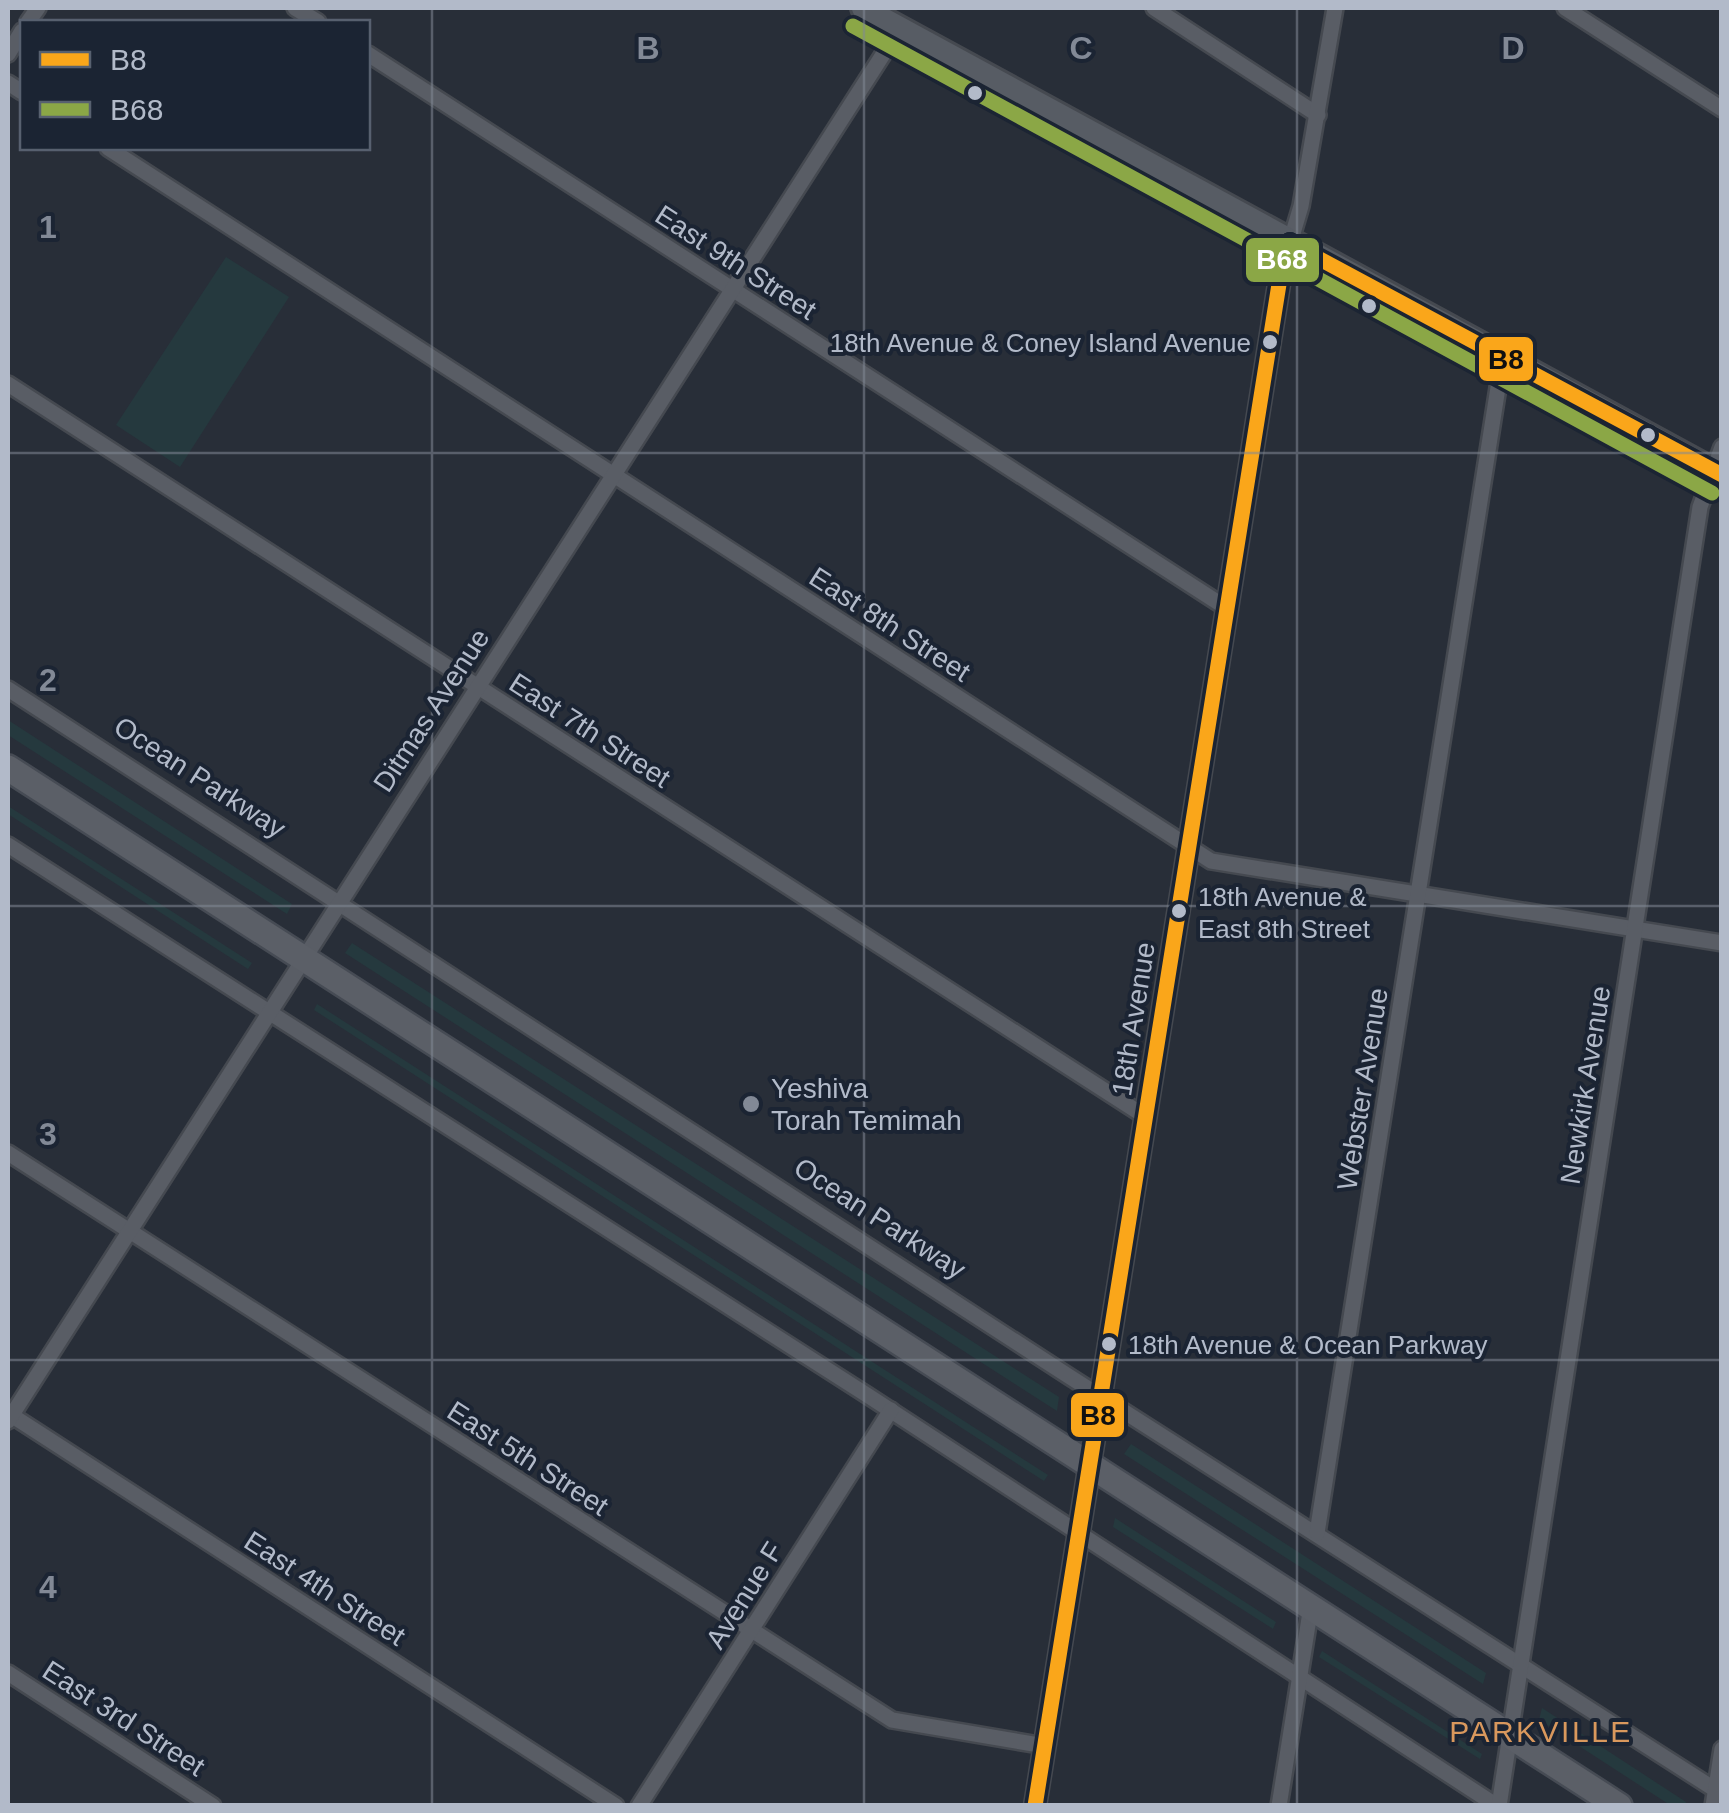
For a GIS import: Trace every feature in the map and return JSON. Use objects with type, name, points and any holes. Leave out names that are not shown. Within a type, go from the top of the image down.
[{"type":"main road","points":[[863,8],[1717,473]]},
{"type":"main road","points":[[8,768],[1619,1806]]},
{"type":"street","points":[[1154,8],[1318,115]]},
{"type":"street","points":[[1290,243],[1301,206],[1335,8]]},
{"type":"street","points":[[1565,8],[1722,109]]},
{"type":"street","name":"Ditmas Avenue","points":[[9,1416],[900,28]]},
{"type":"street","name":"East 9th Street","points":[[370,55],[1228,608]]},
{"type":"street","name":"East 8th Street","points":[[111,150],[1211,862],[1722,942]]},
{"type":"street","name":"18th Avenue","points":[[1036,1806],[1280,278],[1290,243]]},
{"type":"street","name":"Webster Avenue","points":[[1317,1533],[1504,356]]},
{"type":"street","name":"East 7th Street","points":[[8,384],[1146,1117]]},
{"type":"street","name":"Newkirk Avenue","points":[[1498,1806],[1700,506],[1717,473],[1722,446]]},
{"type":"street","name":"Ocean Parkway","points":[[8,690],[1520,1664],[1716,1796]]},
{"type":"street","points":[[8,845],[891,1410],[1498,1806]]},
{"type":"street","name":"East 5th Street","points":[[8,1153],[892,1720],[1045,1746]]},
{"type":"street","name":"Avenue F","points":[[639,1806],[891,1410]]},
{"type":"street","name":"East 4th Street","points":[[9,1416],[616,1806]]},
{"type":"street","points":[[1279,1806],[1310,1606]]},
{"type":"street","name":"East 3rd Street","points":[[8,1673],[214,1806]]},
{"type":"street","points":[[1716,1796],[1722,1749]]},
{"type":"green space","points":[[226,257],[289,297],[180,467],[116,425]]},
{"type":"green space","points":[[8,720],[292,904],[287,914],[8,735]]},
{"type":"green space","points":[[8,806],[252,963],[248,969],[8,814]]},
{"type":"green space","points":[[352,943],[1059,1397],[1057,1411],[345,953]]},
{"type":"green space","points":[[317,1004],[1048,1475],[1044,1481],[314,1010]]},
{"type":"green space","points":[[1131,1444],[1486,1673],[1483,1684],[1124,1454]]},
{"type":"green space","points":[[1115,1518],[1276,1622],[1273,1629],[1113,1527]]},
{"type":"green space","points":[[1322,1651],[1482,1754],[1480,1759],[1319,1657]]},
{"type":"green space","points":[[1542,1708],[1686,1802],[1685,1805],[1670,1805],[1539,1720]]},
{"type":"transit line","name":"B68","points":[[853,26],[1712,493]]},
{"type":"transit line","name":"B8","points":[[1290,243],[1722,475]]},
{"type":"transit line","name":"B8","points":[[1035,1806],[1280,278],[1290,243]]},
{"type":"place","name":"18th Avenue & Coney Island Avenue","points":[[1270,342]]},
{"type":"place","name":"18th Avenue & East 8th Street","points":[[1179,911]]},
{"type":"place","name":"Yeshiva Torah Temimah","points":[[751,1104]]},
{"type":"place","name":"18th Avenue & Ocean Parkway","points":[[1109,1344]]},
{"type":"district","name":"PARKVILLE","points":[[1541,1732]]}]
